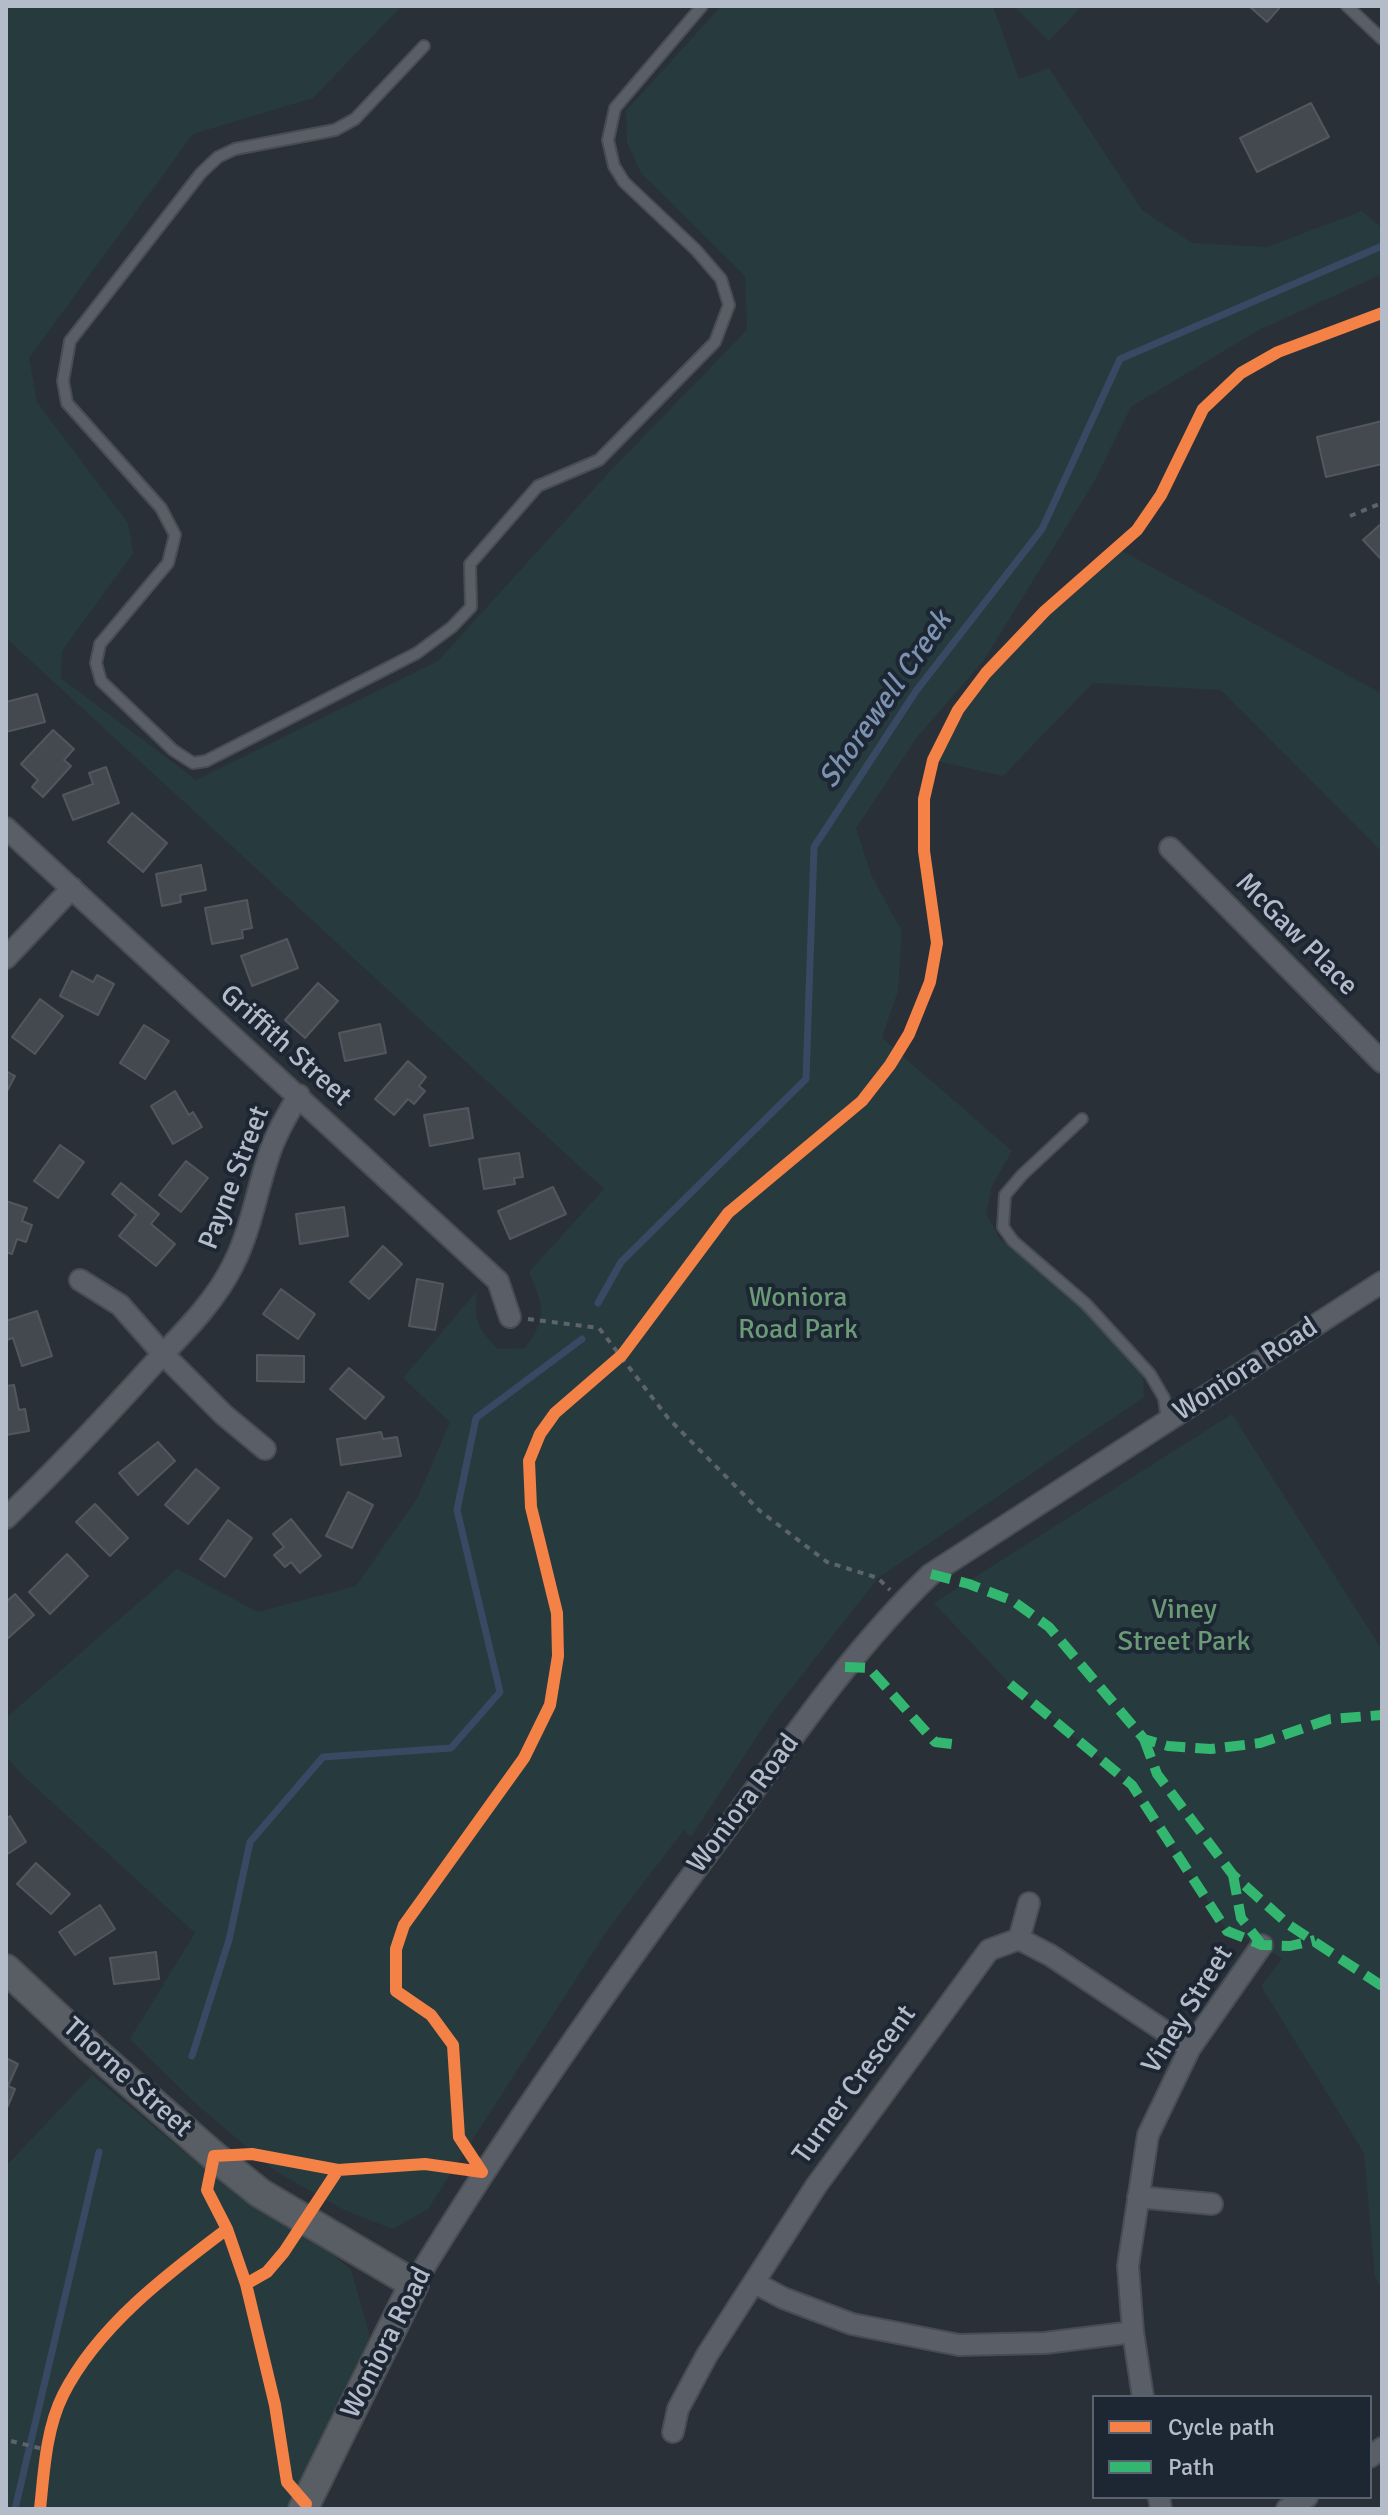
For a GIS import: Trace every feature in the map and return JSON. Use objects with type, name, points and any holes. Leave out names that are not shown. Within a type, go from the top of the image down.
[{"type":"street","name":"Griffith Street","points":[[6,828],[498,1281],[510,1317]]},
{"type":"street","name":"McGaw Place","points":[[1170,848],[1382,1062]]},
{"type":"street","points":[[6,958],[72,888]]},
{"type":"street","name":"Payne Street","points":[[6,1518],[64,1462],[163,1354],[202,1310],[233,1266],[251,1220],[270,1151],[299,1095]]},
{"type":"street","points":[[80,1280],[120,1305],[163,1354],[224,1415],[265,1449]]},
{"type":"street","name":"Woniora Road","points":[[303,2509],[414,2284],[482,2172],[629,1959],[845,1667],[901,1603],[931,1574],[1382,1282]]},
{"type":"street","points":[[1029,1903],[1019,1939],[1050,1955],[1190,2048]]},
{"type":"street","name":"Turner Crescent","points":[[673,2432],[678,2409],[707,2355],[816,2186],[989,1950],[1019,1939]]},
{"type":"street","name":"Viney Street","points":[[1143,2395],[1133,2332],[1128,2266],[1148,2135],[1190,2048],[1262,1945]]},
{"type":"street","name":"Thorne Street","points":[[6,1969],[94,2051],[260,2193],[414,2284]]},
{"type":"street","points":[[1138,2197],[1212,2204]]},
{"type":"street","points":[[755,2283],[783,2298],[852,2324],[959,2345],[1045,2343],[1133,2332]]},
{"type":"lane","points":[[424,46],[355,119],[335,130],[235,149],[218,157],[201,173],[70,341],[63,381],[67,403],[161,508],[175,535],[168,563],[100,644],[96,663],[101,681],[173,750],[193,763],[206,761],[417,653],[452,627],[471,607],[470,564],[538,486],[599,460],[715,342],[729,305],[721,279],[696,250],[624,182],[614,166],[608,140],[615,108],[702,6]]},
{"type":"lane","points":[[1347,6],[1382,39]]},
{"type":"lane","points":[[1082,1119],[1005,1195],[1003,1227],[1013,1241],[1086,1304],[1150,1374],[1164,1398],[1167,1420]]},
{"type":"path","points":[[1350,516],[1382,503]]},
{"type":"path","points":[[510,1317],[599,1328],[668,1418],[760,1511],[827,1562],[878,1578],[901,1603]]},
{"type":"path","points":[[11,2441],[47,2450]]},
{"type":"green space","name":"Woniora Road Park","points":[[6,6],[402,6],[313,98],[193,134],[29,358],[37,402],[128,523],[133,553],[62,651],[61,678],[196,780],[438,661],[612,469],[747,330],[745,276],[641,173],[627,142],[626,111],[721,6],[993,6],[1019,79],[1049,68],[1142,210],[1192,243],[1267,247],[1362,211],[1382,228],[1382,274],[1259,330],[1131,407],[1094,482],[984,660],[918,736],[856,828],[872,877],[902,931],[898,991],[882,1038],[1012,1151],[992,1186],[986,1213],[999,1238],[1067,1294],[1113,1339],[1143,1376],[1144,1397],[878,1578],[773,1712],[691,1837],[684,1830],[608,1929],[428,2209],[393,2229],[344,2210],[275,2171],[194,2102],[130,2039],[195,1933],[20,1773],[6,1756],[6,1718],[177,1569],[258,1612],[356,1586],[418,1497],[450,1422],[403,1378],[477,1291],[478,1323],[486,1335],[498,1349],[525,1348],[541,1319],[538,1293],[529,1272],[604,1189],[6,638]]},
{"type":"green space","points":[[1014,6],[1082,6],[1049,41]]},
{"type":"green space","points":[[1117,548],[1382,694],[1382,852],[1221,690],[1093,683],[1003,776],[933,760],[958,710],[990,667],[1031,624]]},
{"type":"green space","name":"Viney Street Park","points":[[1232,1414],[1382,1650],[1382,2289],[1375,2277],[1364,2153],[1261,1986],[1282,1959],[1262,1945],[1227,1931],[1132,1785],[1010,1684],[934,1603]]},
{"type":"green space","points":[[92,2075],[197,2163],[214,2156],[351,2270],[370,2337],[294,2509],[6,2509],[7,2165]]},
{"type":"building","points":[[1249,6],[1281,6],[1267,22]]},
{"type":"building","points":[[1311,103],[1329,137],[1257,172],[1240,138]]},
{"type":"building","points":[[1382,421],[1382,464],[1326,477],[1317,437]]},
{"type":"building","points":[[1382,523],[1382,560],[1363,540]]},
{"type":"building","points":[[37,694],[45,722],[6,732],[6,702]]},
{"type":"building","points":[[53,730],[74,749],[64,760],[71,766],[43,797],[32,787],[38,780],[21,764]]},
{"type":"building","points":[[106,767],[119,803],[73,820],[63,795],[93,784],[89,773]]},
{"type":"building","points":[[132,813],[167,843],[143,872],[108,842]]},
{"type":"building","points":[[201,865],[206,890],[180,895],[181,902],[162,906],[156,874]]},
{"type":"building","points":[[247,900],[252,928],[242,930],[243,938],[212,944],[205,908]]},
{"type":"building","points":[[287,939],[298,968],[252,986],[241,956]]},
{"type":"building","points":[[72,971],[93,982],[97,975],[114,984],[98,1015],[60,996]]},
{"type":"building","points":[[318,983],[338,1001],[305,1038],[285,1020]]},
{"type":"building","points":[[40,999],[63,1016],[35,1054],[12,1037]]},
{"type":"building","points":[[380,1024],[386,1053],[345,1061],[339,1033]]},
{"type":"building","points":[[144,1025],[169,1041],[145,1079],[120,1063]]},
{"type":"building","points":[[408,1061],[426,1077],[419,1086],[425,1091],[414,1104],[408,1099],[394,1115],[375,1099]]},
{"type":"building","points":[[6,1071],[15,1076],[6,1093]]},
{"type":"building","points":[[175,1091],[189,1115],[193,1112],[202,1127],[173,1144],[151,1106]]},
{"type":"building","points":[[468,1108],[473,1138],[430,1146],[424,1115]]},
{"type":"building","points":[[60,1145],[84,1162],[58,1198],[34,1181]]},
{"type":"building","points":[[519,1153],[523,1177],[514,1178],[515,1184],[484,1189],[479,1159]]},
{"type":"building","points":[[186,1161],[208,1178],[181,1212],[159,1195]]},
{"type":"building","points":[[121,1183],[159,1214],[151,1224],[175,1244],[156,1266],[119,1236],[136,1215],[112,1194]]},
{"type":"building","points":[[553,1187],[566,1214],[510,1239],[498,1211]]},
{"type":"building","points":[[6,1201],[27,1208],[22,1221],[32,1225],[26,1242],[17,1239],[12,1254],[6,1252]]},
{"type":"building","points":[[344,1207],[348,1236],[300,1244],[296,1214]]},
{"type":"building","points":[[383,1246],[402,1264],[369,1299],[350,1282]]},
{"type":"building","points":[[417,1279],[443,1284],[435,1330],[409,1326]]},
{"type":"building","points":[[281,1289],[315,1314],[298,1339],[263,1314]]},
{"type":"building","points":[[37,1311],[52,1356],[22,1366],[13,1338],[6,1340],[6,1321]]},
{"type":"building","points":[[257,1355],[304,1356],[304,1382],[257,1381]]},
{"type":"building","points":[[349,1368],[384,1397],[365,1419],[330,1389]]},
{"type":"building","points":[[14,1385],[19,1410],[25,1409],[29,1431],[6,1435],[6,1386]]},
{"type":"building","points":[[381,1432],[383,1439],[397,1437],[401,1456],[341,1465],[337,1439]]},
{"type":"building","points":[[158,1442],[175,1461],[138,1495],[119,1473]]},
{"type":"building","points":[[196,1469],[219,1488],[188,1524],[165,1505]]},
{"type":"building","points":[[348,1492],[373,1505],[352,1548],[326,1536]]},
{"type":"building","points":[[95,1504],[128,1538],[110,1556],[76,1522]]},
{"type":"building","points":[[291,1519],[321,1556],[300,1573],[291,1562],[285,1567],[274,1555],[284,1547],[273,1534]]},
{"type":"building","points":[[228,1520],[252,1538],[225,1577],[200,1559]]},
{"type":"building","points":[[67,1554],[88,1576],[50,1614],[29,1592]]},
{"type":"building","points":[[15,1594],[34,1615],[6,1640],[6,1602]]},
{"type":"building","points":[[10,1816],[26,1842],[6,1855],[6,1819]]},
{"type":"building","points":[[36,1863],[70,1894],[51,1914],[17,1884]]},
{"type":"building","points":[[100,1905],[115,1929],[75,1955],[59,1932]]},
{"type":"building","points":[[156,1952],[159,1979],[114,1984],[110,1958]]},
{"type":"building","points":[[6,2058],[18,2064],[8,2086],[15,2089],[8,2106]]},
{"type":"waterway","name":"Shorewell Creek","points":[[598,1303],[621,1262],[806,1079],[814,847],[916,691],[1042,529],[1120,359],[1382,246]]},
{"type":"waterway","name":"Shorewell Creek","points":[[192,2056],[229,1940],[250,1842],[323,1757],[451,1748],[500,1692],[457,1510],[476,1418],[582,1339]]},
{"type":"waterway","name":"Shorewell Creek","points":[[15,2509],[99,2152]]},
{"type":"marked path","points":[[931,1574],[1013,1601],[1049,1627],[1144,1739],[1168,1746],[1211,1749],[1260,1743],[1330,1719],[1382,1715]]},
{"type":"marked path","points":[[845,1667],[869,1668],[935,1742],[961,1745]]},
{"type":"marked path","points":[[1010,1684],[1132,1785],[1227,1931],[1262,1945],[1290,1946],[1315,1940]]},
{"type":"marked path","points":[[1144,1739],[1157,1774],[1233,1875],[1289,1925],[1382,1986]]},
{"type":"marked path","points":[[1233,1875],[1241,1918],[1262,1945]]},
{"type":"cycle path","points":[[482,2172],[459,2137],[453,2045],[431,2015],[396,1991],[396,1949],[404,1925],[524,1758],[550,1705],[558,1656],[557,1613],[531,1507],[529,1461],[540,1434],[555,1413],[622,1355],[728,1213],[862,1101],[909,1034],[930,982],[937,943],[924,851],[924,799],[933,760],[958,710],[986,673],[1045,611],[1137,530],[1161,495],[1203,409],[1241,373],[1278,352],[1382,313]]},
{"type":"cycle path","points":[[306,2504],[287,2482],[275,2405],[246,2284],[227,2229],[207,2190],[214,2156],[252,2154],[338,2170],[425,2164],[482,2172]]},
{"type":"cycle path","points":[[246,2284],[267,2272],[284,2252],[338,2170]]},
{"type":"cycle path","points":[[40,2509],[53,2422],[77,2370],[135,2303],[227,2229]]}]
